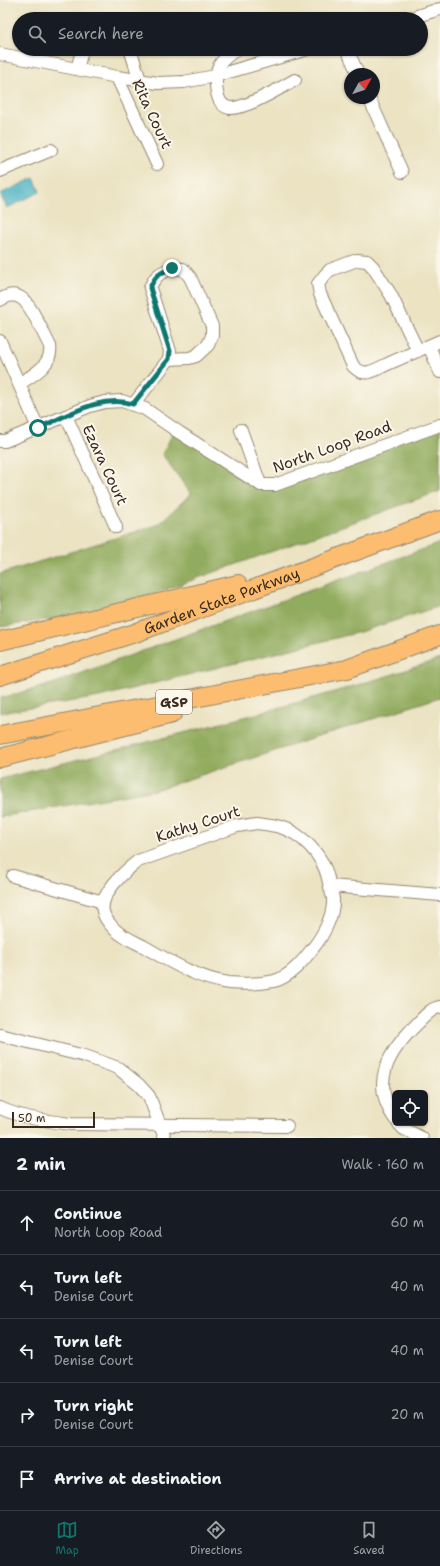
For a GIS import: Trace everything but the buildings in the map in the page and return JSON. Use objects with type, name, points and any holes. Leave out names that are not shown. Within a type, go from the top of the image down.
[{"type":"highway","name":"Garden State Parkway","points":[[0,676],[135,633],[440,520]]},
{"type":"highway","points":[[0,641],[315,566]]},
{"type":"highway","name":"GSP","points":[[0,735],[347,668],[440,635]]},
{"type":"highway","points":[[0,758],[347,668]]},
{"type":"street","points":[[428,13],[440,9]]},
{"type":"street","points":[[0,54],[117,77],[158,83],[184,82],[215,76],[284,56]]},
{"type":"street","points":[[77,69],[81,56]]},
{"type":"street","points":[[132,56],[140,80]]},
{"type":"street","points":[[229,56],[220,64],[215,76],[218,95],[222,103],[228,108],[238,108],[262,98],[295,80]]},
{"type":"street","points":[[350,56],[355,68]]},
{"type":"street","name":"Rita Court","points":[[117,77],[157,164]]},
{"type":"street","points":[[372,104],[402,172]]},
{"type":"street","points":[[0,171],[50,150]]},
{"type":"street","points":[[429,346],[368,373],[359,371],[353,366],[320,294],[318,284],[330,270],[357,260],[367,261],[373,267],[391,295],[429,346],[440,372]]},
{"type":"street","points":[[133,404],[169,359],[170,351],[150,288],[154,279],[160,273],[172,268],[183,270],[190,277],[212,326],[212,336],[208,345],[196,356],[189,358],[169,359]]},
{"type":"street","points":[[0,300],[9,296],[17,296],[21,298],[27,304],[50,346],[51,354],[46,365],[19,384]]},
{"type":"street","points":[[0,341],[38,428]]},
{"type":"street","name":"North Loop Road","points":[[0,441],[5,441],[90,406],[105,402],[122,401],[146,409],[180,433],[261,485],[274,486],[440,425]]},
{"type":"street","name":"Ezara Court","points":[[66,416],[116,526]]},
{"type":"street","points":[[241,430],[261,485]]},
{"type":"street","name":"Kathy Court","points":[[256,822],[282,827],[303,839],[318,854],[327,872],[333,899],[328,922],[319,940],[301,963],[285,976],[276,981],[258,983],[228,982],[198,975],[160,957],[118,932],[103,911],[103,902],[108,891],[131,866],[138,861],[237,826],[256,822]]},
{"type":"street","points":[[13,876],[103,902]]},
{"type":"street","points":[[330,886],[440,895]]},
{"type":"street","points":[[392,1114],[385,1102],[382,1082],[386,1066],[391,1055],[407,1033],[429,1011],[440,1007]]},
{"type":"street","points":[[0,1035],[85,1056],[118,1068],[149,1096],[165,1138]]},
{"type":"street","points":[[0,1108],[36,1119],[71,1124],[287,1126]]},
{"type":"street","points":[[401,1126],[422,1138]]},
{"type":"green space","points":[[440,425],[440,491],[109,610],[0,627],[0,574],[157,525],[191,494],[162,454],[174,431],[269,487]]},
{"type":"green space","points":[[440,543],[440,606],[360,632],[99,697],[0,713],[0,698],[46,686]]},
{"type":"green space","points":[[440,659],[440,697],[155,790],[0,817],[0,779],[331,693]]},
{"type":"water","points":[[34,178],[40,192],[7,208],[0,194]]},
{"type":"route","points":[[38,428],[90,406],[105,402],[122,401],[133,404],[169,359],[170,351],[150,288],[154,279],[160,273],[172,268]]}]
